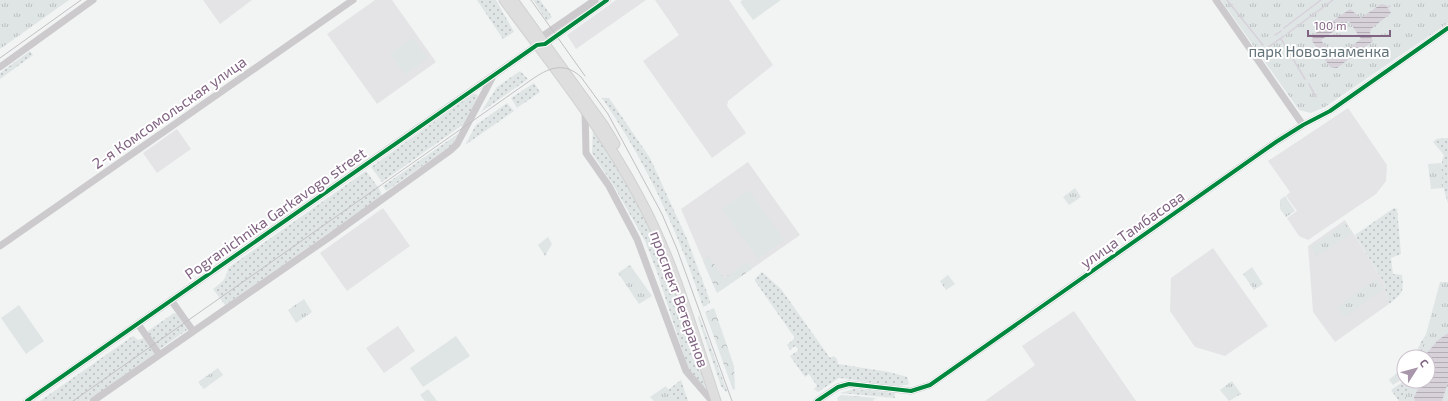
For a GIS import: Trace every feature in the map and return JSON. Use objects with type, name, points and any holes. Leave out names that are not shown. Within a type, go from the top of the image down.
[{"type":"main road","name":"проспект Ветеранов","points":[[504,0],[541,42],[604,126],[657,219],[675,259],[722,401]]},
{"type":"main road","name":"проспект Ветеранов","points":[[513,0],[585,111],[607,142],[629,179],[663,247],[716,401]]},
{"type":"street","points":[[0,67],[93,0]]},
{"type":"street","name":"2-я Комсомольская улица","points":[[0,246],[353,0]]},
{"type":"street","name":"Pogranichnika Garkavogo street","points":[[27,401],[493,76],[541,42],[595,0]]},
{"type":"street","name":"Pogranichnika Garkavogo street","points":[[541,42],[607,0]]},
{"type":"street","points":[[1216,0],[1303,125]]},
{"type":"street","name":"улица Тамбасова","points":[[817,401],[838,387],[850,384],[911,391],[930,385],[1303,125],[1330,111],[1448,28]]},
{"type":"street","points":[[93,401],[331,236],[451,150],[457,144],[493,76]]},
{"type":"street","points":[[585,111],[586,153],[609,186],[636,238],[686,371],[712,401]]},
{"type":"street","points":[[172,300],[193,331]]},
{"type":"street","points":[[138,324],[159,354]]},
{"type":"shaded area","points":[[203,0],[252,0],[220,24]]},
{"type":"shaded area","points":[[375,0],[392,0],[436,62],[377,104],[327,34]]},
{"type":"shaded area","points":[[616,0],[646,0],[576,49],[567,35]]},
{"type":"shaded area","points":[[655,0],[729,0],[773,65],[728,101],[727,106],[746,133],[712,158],[643,61],[679,35]]},
{"type":"shaded area","points":[[1381,4],[1386,5],[1391,13],[1371,29],[1370,33],[1373,41],[1337,68],[1330,67],[1312,41],[1313,35],[1350,9],[1361,18]],"holes":[[[1349,21],[1361,39],[1334,59],[1321,40]]]},
{"type":"shaded area","points":[[1348,108],[1387,165],[1386,181],[1376,194],[1308,240],[1299,236],[1287,218],[1297,211],[1286,196],[1290,192],[1268,161]]},
{"type":"shaded area","points":[[177,129],[191,149],[157,173],[143,153]]},
{"type":"shaded area","points":[[748,162],[800,235],[717,293],[681,209]]},
{"type":"shaded area","points":[[383,208],[410,246],[347,291],[320,253]]},
{"type":"shaded area","points":[[1345,220],[1383,281],[1389,304],[1335,342],[1313,312],[1308,246]]},
{"type":"shaded area","points":[[1213,248],[1268,326],[1225,356],[1195,347],[1170,311],[1171,278]]},
{"type":"shaded area","points":[[1074,311],[1136,401],[985,401],[1035,365],[1022,346]]},
{"type":"shaded area","points":[[398,326],[415,351],[384,373],[366,348]]},
{"type":"shaded area","points":[[1448,333],[1448,382],[1442,401],[1415,401],[1414,397],[1418,389],[1436,389],[1436,349],[1430,349],[1438,340]]},
{"type":"green space","points":[[0,0],[69,0],[0,49]]},
{"type":"green space","points":[[477,0],[496,0],[514,32],[503,39]]},
{"type":"green space","points":[[533,0],[540,0],[552,17],[547,21]]},
{"type":"green space","points":[[743,0],[781,0],[753,20],[740,2]]},
{"type":"green space","name":"парк Новознаменка","points":[[1221,0],[1448,0],[1448,23],[1325,107],[1311,113],[1299,110]]},
{"type":"green space","points":[[413,38],[428,58],[405,75],[390,54]]},
{"type":"green space","points":[[30,51],[33,55],[0,79],[0,73]]},
{"type":"green space","points":[[520,71],[528,79],[481,112],[497,87]]},
{"type":"green space","points":[[534,83],[540,92],[517,108],[511,98]]},
{"type":"green space","points":[[473,94],[477,94],[478,97],[464,124],[382,182],[371,167]]},
{"type":"green space","points":[[602,98],[609,98],[650,158],[687,239],[709,298],[710,303],[703,307],[683,252],[660,199],[633,147]]},
{"type":"green space","points":[[507,103],[514,111],[465,145],[476,125]]},
{"type":"green space","points":[[593,127],[638,201],[664,258],[707,386],[702,387],[688,368],[657,272],[645,241],[614,186],[592,153]]},
{"type":"green space","points":[[459,133],[451,146],[386,191],[383,186]]},
{"type":"green space","points":[[1448,138],[1448,203],[1441,173],[1444,155],[1433,142],[1436,139]]},
{"type":"green space","points":[[1441,163],[1443,188],[1431,189],[1428,164]]},
{"type":"green space","points":[[366,171],[380,190],[382,196],[225,305],[213,289],[225,278],[228,268]]},
{"type":"green space","points":[[1075,188],[1081,197],[1069,205],[1063,197]]},
{"type":"green space","points":[[749,190],[784,240],[758,259],[722,209]]},
{"type":"green space","points":[[1285,196],[1295,211],[1286,217],[1280,209],[1280,200]]},
{"type":"green space","points":[[1394,208],[1397,209],[1401,254],[1391,258],[1393,274],[1402,275],[1403,285],[1402,292],[1389,304],[1383,281],[1355,235]]},
{"type":"green space","points":[[1345,223],[1352,233],[1317,256],[1311,247]]},
{"type":"green space","points":[[548,237],[552,244],[545,256],[538,245]]},
{"type":"green space","points":[[709,257],[724,278],[747,262],[752,269],[717,293],[703,261]]},
{"type":"green space","points":[[630,265],[652,296],[639,304],[618,273]]},
{"type":"green space","points":[[1252,267],[1263,284],[1254,290],[1243,274]]},
{"type":"green space","points":[[762,272],[781,289],[830,358],[834,356],[837,359],[838,364],[889,372],[907,377],[909,384],[887,385],[839,378],[818,392],[814,389],[817,386],[809,374],[805,377],[790,356],[799,350],[795,346],[790,350],[787,345],[795,338],[755,281],[755,279]]},
{"type":"green space","points":[[948,275],[955,284],[946,290],[940,281]]},
{"type":"green space","points":[[1376,279],[1384,289],[1345,317],[1337,307]]},
{"type":"green space","points":[[1440,282],[1448,282],[1448,401],[1406,401],[1407,389],[1436,389],[1436,349],[1422,349]]},
{"type":"green space","points":[[304,299],[312,312],[296,323],[288,310]]},
{"type":"green space","points":[[19,305],[44,341],[26,354],[1,318]]},
{"type":"green space","points":[[714,308],[734,366],[735,389],[733,390],[705,312]]},
{"type":"green space","points":[[174,313],[177,314],[187,330],[160,349],[148,334],[148,331]]},
{"type":"green space","points":[[699,315],[727,391],[726,392],[721,386],[698,318]]},
{"type":"green space","points":[[1431,327],[1427,349],[1418,349]]},
{"type":"green space","points":[[133,336],[138,340],[144,338],[154,352],[153,355],[87,401],[40,401]]},
{"type":"green space","points":[[456,336],[470,356],[423,387],[410,368]]},
{"type":"green space","points":[[218,368],[223,375],[204,389],[198,382]]},
{"type":"green space","points":[[1396,374],[1396,383],[1393,385],[1389,380]]},
{"type":"green space","points":[[681,380],[688,401],[676,401],[668,390]]},
{"type":"green space","points":[[1232,381],[1241,394],[1229,401],[1220,390]]},
{"type":"green space","points":[[666,386],[676,401],[654,401],[650,397]]},
{"type":"green space","points":[[1396,387],[1396,389],[1419,389],[1415,401],[1399,401],[1391,390]]},
{"type":"green space","points":[[428,389],[437,401],[425,401],[420,395]]},
{"type":"green space","points":[[854,389],[895,393],[895,398],[840,393]]},
{"type":"green space","points":[[841,395],[877,398],[873,401],[838,401],[837,398]]},
{"type":"waterway","points":[[1227,0],[1263,45]]},
{"type":"waterway","points":[[1284,28],[1321,0]]},
{"type":"waterway","points":[[1288,33],[1333,0]]},
{"type":"waterway","points":[[1275,35],[1281,31]]},
{"type":"waterway","points":[[1267,48],[1284,36]]},
{"type":"waterway","points":[[1281,39],[1305,79]]},
{"type":"waterway","points":[[1309,84],[1316,97]]},
{"type":"tram line","points":[[0,58],[81,0]]},
{"type":"tram line","points":[[531,0],[585,76]]},
{"type":"tram line","points":[[73,401],[531,80],[544,72],[556,68],[568,69],[581,77],[608,114],[662,214],[677,249],[732,401]]},
{"type":"cycle path","points":[[27,401],[537,45],[545,44],[607,0]]},
{"type":"cycle path","points":[[817,401],[838,387],[849,384],[911,391],[930,385],[1276,142],[1303,125],[1330,111],[1448,28]]}]
